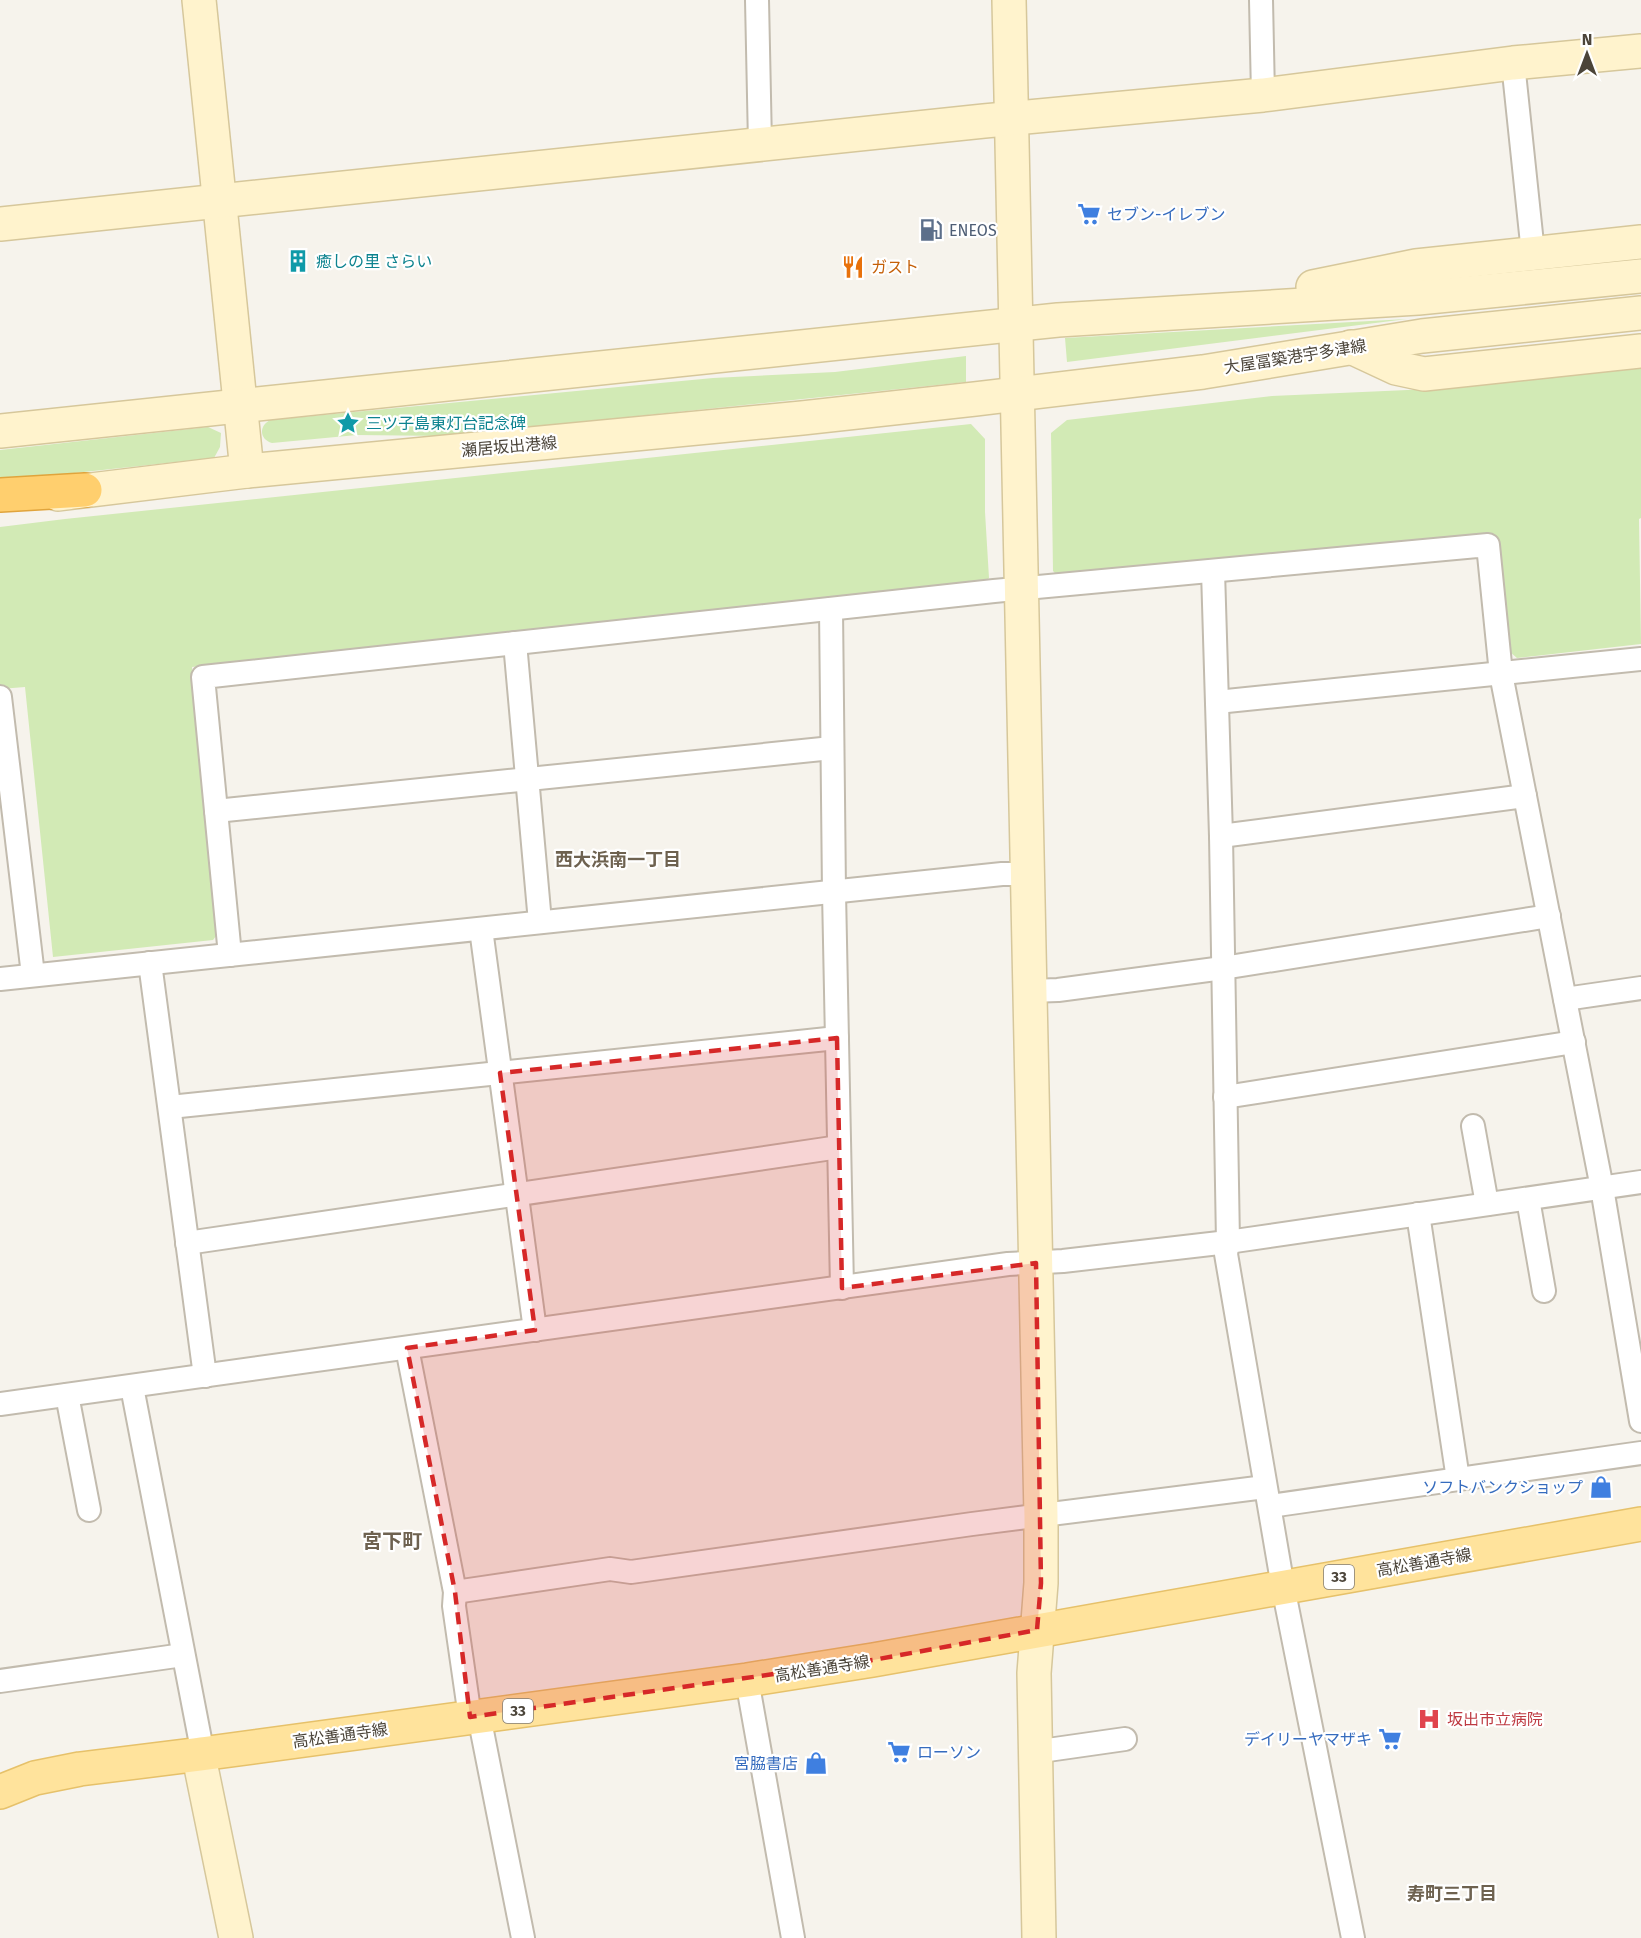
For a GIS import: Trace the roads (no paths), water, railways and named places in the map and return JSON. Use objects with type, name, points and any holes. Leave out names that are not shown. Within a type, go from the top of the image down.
[{"type":"highway","points":[[0,493],[85,490]]},
{"type":"main road","points":[[199,0],[247,471]]},
{"type":"main road","points":[[1009,0],[1041,1516],[1041,1583],[1034,1673],[1039,1938]]},
{"type":"main road","points":[[0,224],[1011,118],[1263,95],[1513,63],[1641,51]]},
{"type":"main road","points":[[1196,311],[1416,266],[1641,242]]},
{"type":"main road","points":[[0,431],[1016,325],[1196,311],[1418,298],[1641,276]]},
{"type":"main road","name":"大屋冨築港宇多津線","points":[[1018,394],[1203,372],[1422,336],[1641,313]]},
{"type":"main road","points":[[1351,347],[1396,368],[1424,374],[1641,351]]},
{"type":"main road","name":"瀬居坂出港線","points":[[0,502],[247,471],[802,418],[1018,394]]},
{"type":"main road","name":"高松善通寺線","points":[[0,1792],[34,1778],[80,1768],[201,1754],[747,1680],[873,1660],[1641,1524]]},
{"type":"main road","points":[[201,1754],[201,1767],[236,1938]]},
{"type":"street","points":[[757,0],[760,144]]},
{"type":"street","points":[[1262,0],[1263,95]]},
{"type":"street","points":[[1513,63],[1533,253]]},
{"type":"street","points":[[230,955],[203,676],[1021,589],[1488,545],[1501,674],[1602,1188],[1641,1421]]},
{"type":"street","points":[[1213,571],[1221,836],[1228,1242],[1226,1254],[1283,1587],[1353,1938]]},
{"type":"street","points":[[831,609],[842,1288]]},
{"type":"street","points":[[515,643],[540,922]]},
{"type":"street","points":[[1217,702],[1641,659]]},
{"type":"street","points":[[0,697],[8,833],[33,975]]},
{"type":"street","points":[[216,811],[832,748]]},
{"type":"street","points":[[1221,836],[1526,796]]},
{"type":"street","points":[[0,979],[1002,874],[1027,874]]},
{"type":"street","points":[[1030,991],[1058,990],[1223,968],[1549,916]]},
{"type":"street","points":[[481,929],[535,1330]]},
{"type":"street","points":[[150,963],[205,1376]]},
{"type":"street","points":[[1565,999],[1641,988]]},
{"type":"street","points":[[170,1107],[837,1038]]},
{"type":"street","points":[[1225,1096],[1574,1042]]},
{"type":"street","points":[[1473,1126],[1487,1204]]},
{"type":"street","points":[[188,1242],[839,1147]]},
{"type":"street","points":[[0,1404],[1008,1264],[1228,1242],[1641,1182]]},
{"type":"street","points":[[1528,1199],[1544,1291]]},
{"type":"street","points":[[1419,1214],[1458,1479]]},
{"type":"street","points":[[407,1348],[455,1592],[454,1606],[475,1717],[523,1938]]},
{"type":"street","points":[[132,1387],[201,1754]]},
{"type":"street","points":[[67,1395],[89,1510]]},
{"type":"street","points":[[455,1592],[610,1569],[631,1572],[1041,1516],[1458,1479],[1641,1453]]},
{"type":"street","points":[[0,1681],[183,1655]]},
{"type":"street","points":[[747,1680],[765,1790],[794,1938]]},
{"type":"street","points":[[1035,1752],[1125,1739]]},
{"type":"place","name":"セブン-イレブン","points":[[1089,214]]},
{"type":"place","name":"ENEOS","points":[[931,230]]},
{"type":"place","name":"癒しの里 さらい","points":[[298,261]]},
{"type":"place","name":"ガスト","points":[[853,267]]},
{"type":"place","name":"三ツ子島東灯台記念碑","points":[[348,423]]},
{"type":"place","name":"ソフトバンクショップ","points":[[1601,1487]]},
{"type":"place","name":"坂出市立病院","points":[[1429,1719]]},
{"type":"place","name":"デイリーヤマザキ","points":[[1390,1739]]},
{"type":"place","name":"ローソン","points":[[899,1752]]},
{"type":"place","name":"宮脇書店","points":[[816,1763]]},
{"type":"district","name":"西大浜南一丁目","points":[[618,860]]},
{"type":"district","name":"宮下町","points":[[392,1541]]},
{"type":"district","name":"寿町三丁目","points":[[1452,1894]]}]
